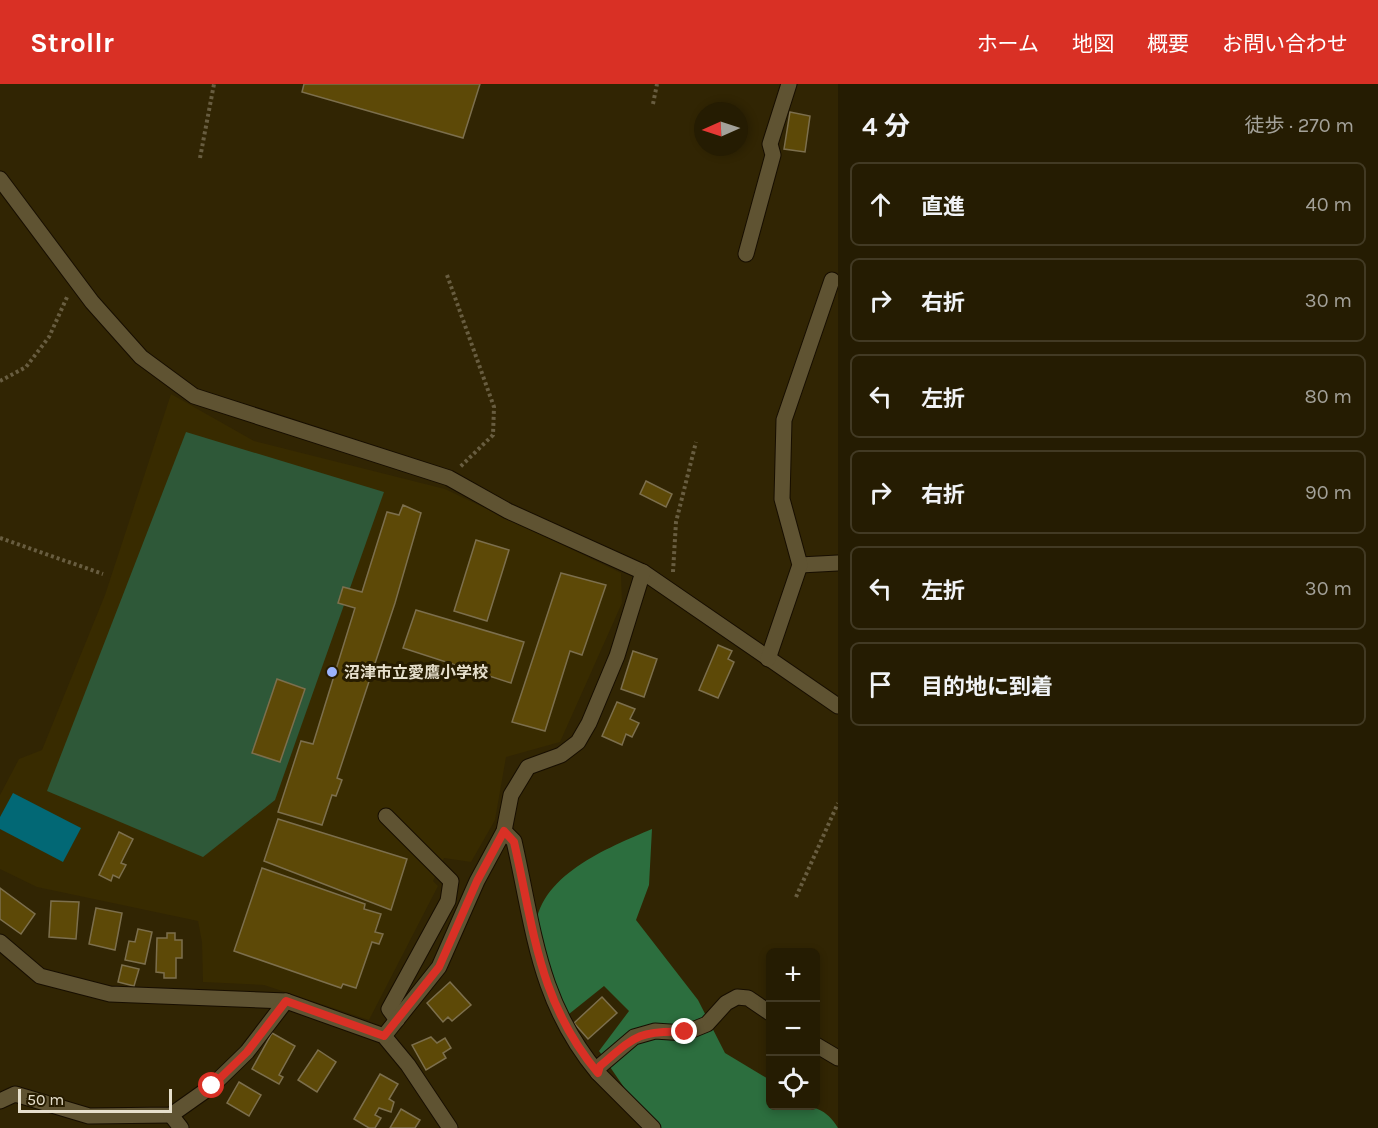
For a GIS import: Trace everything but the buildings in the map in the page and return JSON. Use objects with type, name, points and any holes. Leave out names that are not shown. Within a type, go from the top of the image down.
[{"type":"street","points":[[746,254],[773,155],[770,144],[789,84]]},
{"type":"street","points":[[0,179],[75,280],[141,357],[194,396],[449,478],[508,511],[643,572],[838,706]]},
{"type":"street","points":[[768,659],[800,565],[782,499],[784,420],[832,280]]},
{"type":"street","points":[[800,565],[838,563]]},
{"type":"street","points":[[384,1036],[439,967],[477,881],[504,831],[511,795],[528,767],[561,755],[578,742],[589,723],[617,656],[643,572]]},
{"type":"street","points":[[386,816],[451,881],[448,901],[389,1009],[397,1020]]},
{"type":"street","points":[[504,831],[514,842],[540,965],[552,999],[576,1046],[598,1073],[653,1128]]},
{"type":"street","points":[[0,942],[40,976],[110,994],[286,1001],[384,1036],[408,1065],[450,1128]]},
{"type":"street","points":[[598,1073],[600,1066],[634,1037],[655,1031],[685,1032],[707,1024],[726,1003],[737,997],[748,998],[766,1010]]},
{"type":"street","points":[[0,1101],[15,1094],[89,1116],[171,1115],[212,1086],[233,1065],[286,1001]]},
{"type":"street","points":[[820,1047],[838,1058]]},
{"type":"street","points":[[171,1115],[182,1128]]},
{"type":"path","points":[[200,158],[214,84]]},
{"type":"path","points":[[653,104],[657,84]]},
{"type":"path","points":[[447,275],[494,407],[493,435],[449,478]]},
{"type":"path","points":[[0,381],[26,367],[49,337],[75,280]]},
{"type":"path","points":[[672,591],[676,522],[696,442]]},
{"type":"path","points":[[0,538],[104,574]]},
{"type":"path","points":[[796,897],[838,803]]},
{"type":"shaded area","name":"沼津市立愛鷹小学校","points":[[171,394],[254,441],[445,489],[621,573],[622,603],[560,742],[506,757],[495,820],[471,862],[444,858],[433,881],[438,886],[369,1020],[264,985],[203,982],[202,942],[198,921],[37,887],[0,869],[0,795],[19,759],[42,750],[105,595]]},
{"type":"green space","points":[[186,432],[384,492],[275,800],[203,857],[47,791]]},
{"type":"green space","points":[[652,829],[649,885],[636,920],[698,1000],[725,1053],[766,1078],[766,1110],[819,1110],[832,1119],[838,1128],[652,1128],[599,1051],[629,1011],[604,986],[569,1014],[537,947],[536,924],[542,904],[555,886],[591,858]]},
{"type":"water","points":[[13,793],[81,828],[63,862],[0,829],[0,817]]},
{"type":"place","name":"沼津市立愛鷹小学校","points":[[332,672]]},
{"type":"route","points":[[212,1086],[247,1052],[286,1001],[384,1036],[439,967],[477,881],[504,831],[514,842],[542,974],[576,1046],[598,1073],[600,1066],[634,1037],[655,1031],[685,1032]]}]
